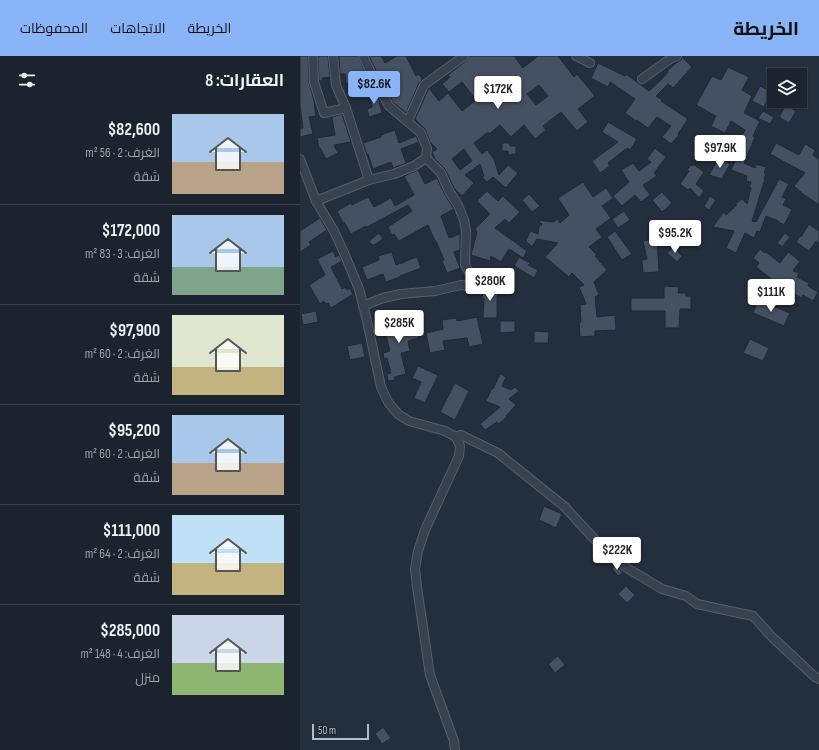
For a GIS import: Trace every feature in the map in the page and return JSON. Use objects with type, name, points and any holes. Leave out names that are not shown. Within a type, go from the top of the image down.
[{"type":"street","points":[[312,56],[314,82],[324,113],[346,108]]},
{"type":"street","points":[[333,56],[336,85],[346,108],[369,180]]},
{"type":"street","points":[[363,56],[389,106],[421,133],[427,148],[426,158]]},
{"type":"street","points":[[408,121],[424,85],[464,56]]},
{"type":"street","points":[[576,56],[590,63]]},
{"type":"street","points":[[642,79],[670,59],[677,56]]},
{"type":"street","points":[[316,201],[369,180],[394,174],[414,166],[426,158]]},
{"type":"street","points":[[363,306],[384,298],[401,294],[435,291],[461,285],[473,286],[472,277],[466,265],[466,231],[464,220],[441,173],[426,158]]},
{"type":"street","points":[[300,159],[316,201],[334,231],[359,289],[381,387],[388,402],[398,414],[409,421],[456,437],[460,446],[459,456],[425,530],[418,551],[415,568],[430,675],[454,741],[455,750]]},
{"type":"street","points":[[456,437],[462,435],[498,453],[565,507],[608,554],[627,568],[662,589],[686,596],[697,604],[753,616],[772,637],[819,679]]},
{"type":"building","points":[[300,56],[308,56],[309,82],[316,116],[309,117],[313,134],[300,137],[300,128],[303,128],[300,106]]},
{"type":"building","points":[[318,56],[328,56],[330,77],[322,78],[323,81],[319,81]]},
{"type":"building","points":[[339,56],[358,56],[367,77],[367,81],[346,84],[345,74],[340,74]]},
{"type":"building","points":[[369,56],[381,56],[385,63],[397,56],[406,56],[416,76],[418,74],[422,78],[406,113],[393,102],[385,88],[389,87],[379,74],[378,75]]},
{"type":"building","points":[[469,56],[514,56],[523,68],[538,56],[558,56],[574,77],[577,74],[595,96],[578,109],[588,122],[577,131],[561,112],[543,126],[546,130],[535,139],[524,125],[511,137],[500,125],[489,134],[488,132],[474,143],[482,154],[487,150],[494,159],[499,175],[508,165],[518,173],[506,188],[493,177],[487,182],[482,177],[484,176],[480,164],[465,175],[474,183],[462,196],[454,188],[445,169],[435,159],[432,152],[437,149],[430,142],[425,129],[415,119],[429,88],[439,101],[448,93],[462,111],[476,100],[462,82],[449,92],[442,84],[450,77],[448,75],[467,60]],"holes":[[[539,85],[548,96],[536,105],[527,94]],[[464,149],[472,161],[460,170],[452,159]]]},
{"type":"building","points":[[682,57],[692,67],[673,88],[668,84],[656,96],[688,119],[678,134],[679,135],[671,144],[662,137],[671,126],[657,117],[648,128],[637,120],[636,121],[625,113],[635,99],[610,82],[608,87],[591,78],[598,63],[625,76],[626,74],[649,91],[664,77],[668,72],[667,71],[681,60]]},
{"type":"building","points":[[728,67],[749,77],[742,90],[752,96],[744,113],[760,121],[753,136],[755,137],[744,163],[755,168],[756,164],[766,167],[764,173],[766,173],[765,179],[752,221],[756,222],[779,179],[789,184],[782,197],[786,199],[783,205],[792,209],[784,225],[766,216],[760,232],[757,231],[754,238],[745,233],[736,253],[726,248],[734,231],[713,227],[723,212],[726,215],[737,205],[735,204],[742,199],[747,204],[751,182],[746,181],[747,176],[731,170],[742,145],[738,143],[745,130],[731,121],[725,133],[711,126],[716,116],[696,105],[712,76],[721,80]]},
{"type":"building","points":[[760,86],[767,90],[767,101],[764,107],[752,101]]},
{"type":"building","points":[[374,90],[378,97],[382,113],[369,117],[367,109],[372,107],[369,91]]},
{"type":"building","points":[[784,108],[791,108],[796,111],[789,123],[779,117]]},
{"type":"building","points":[[763,111],[774,117],[770,124],[758,118]]},
{"type":"building","points":[[342,114],[351,142],[334,145],[338,153],[326,159],[319,148],[317,138],[335,135],[332,117]]},
{"type":"building","points":[[608,122],[637,139],[630,150],[627,148],[608,163],[610,166],[600,173],[592,161],[618,142],[602,132]]},
{"type":"building","points":[[395,130],[399,143],[416,136],[419,142],[401,149],[406,163],[393,168],[391,162],[373,169],[363,143],[381,137],[381,135]]},
{"type":"building","points":[[502,143],[509,143],[510,146],[516,146],[516,154],[508,155],[508,151],[502,151]]},
{"type":"building","points":[[776,143],[799,155],[805,144],[815,150],[813,155],[819,160],[819,205],[794,186],[805,173],[770,154]]},
{"type":"building","points":[[655,148],[666,157],[654,173],[657,176],[643,185],[650,195],[641,202],[635,195],[622,206],[613,196],[629,182],[621,170],[633,163],[639,171],[651,162],[647,159]]},
{"type":"building","points":[[719,158],[730,164],[722,179],[709,175]]},
{"type":"building","points":[[693,164],[704,172],[696,184],[704,191],[699,198],[690,188],[688,190],[680,184],[689,171],[687,170],[691,165],[693,166]]},
{"type":"building","points":[[418,170],[425,184],[437,178],[454,209],[441,216],[449,238],[460,234],[460,250],[454,252],[460,268],[447,273],[442,261],[444,260],[428,225],[399,241],[394,234],[392,235],[388,227],[412,211],[408,205],[351,234],[337,211],[351,203],[352,205],[368,197],[374,207],[391,198],[395,206],[414,195],[404,176]]},
{"type":"building","points":[[583,182],[593,197],[606,188],[613,198],[602,206],[611,218],[596,229],[602,237],[589,247],[597,255],[595,256],[607,270],[594,282],[599,295],[595,297],[597,317],[615,315],[616,330],[595,331],[595,336],[580,337],[580,305],[586,304],[579,287],[584,285],[572,273],[569,277],[545,257],[558,243],[537,239],[532,247],[526,241],[530,231],[538,234],[539,227],[542,224],[538,220],[553,222],[557,219],[560,223],[569,215],[558,198]]},
{"type":"building","points":[[487,191],[498,201],[503,196],[520,212],[509,223],[505,219],[495,228],[527,251],[523,258],[509,249],[501,262],[491,256],[490,261],[471,255],[477,232],[475,229],[490,214],[477,201]]},
{"type":"building","points":[[662,192],[672,203],[662,212],[652,200]]},
{"type":"building","points":[[529,194],[540,206],[532,212],[522,200]]},
{"type":"building","points":[[710,196],[716,200],[709,210],[704,206]]},
{"type":"building","points":[[624,211],[630,220],[618,228],[612,219]]},
{"type":"building","points":[[320,218],[327,230],[309,242],[311,245],[300,252],[300,231]]},
{"type":"building","points":[[809,224],[819,231],[819,244],[816,241],[809,251],[796,242]]},
{"type":"building","points":[[615,231],[632,254],[622,260],[607,237]]},
{"type":"building","points":[[379,233],[383,239],[372,245],[369,241]]},
{"type":"building","points":[[785,233],[790,237],[782,247],[777,243]]},
{"type":"building","points":[[657,238],[659,272],[643,273],[642,260],[647,259],[643,241]]},
{"type":"building","points":[[673,247],[682,256],[677,262],[667,253]]},
{"type":"building","points":[[760,249],[780,263],[788,252],[800,261],[793,271],[799,273],[797,277],[809,283],[808,286],[818,292],[813,301],[803,295],[802,298],[773,284],[774,281],[756,267],[759,263],[753,258]]},
{"type":"building","points":[[333,251],[336,257],[339,255],[342,261],[331,267],[342,289],[345,287],[347,290],[350,288],[353,294],[331,308],[328,303],[326,304],[324,301],[320,304],[309,285],[325,275],[317,259]]},
{"type":"building","points":[[392,252],[396,265],[417,257],[421,268],[386,282],[383,274],[367,280],[362,267],[379,260],[378,256]]},
{"type":"building","points":[[519,257],[530,263],[528,265],[538,270],[534,278],[514,266]]},
{"type":"building","points":[[483,286],[498,288],[497,318],[483,318]]},
{"type":"building","points":[[664,286],[679,287],[678,293],[686,293],[686,296],[691,296],[691,309],[680,309],[679,328],[665,328],[665,311],[631,311],[631,298],[664,298]]},
{"type":"building","points":[[758,300],[790,313],[784,326],[753,313]]},
{"type":"building","points":[[316,311],[318,322],[303,325],[301,314]]},
{"type":"building","points":[[414,317],[419,338],[408,341],[410,351],[401,353],[406,374],[394,377],[395,380],[388,381],[387,374],[391,373],[387,358],[384,359],[383,353],[390,351],[383,324]]},
{"type":"building","points":[[477,317],[483,344],[469,347],[467,338],[443,341],[445,350],[430,353],[426,333],[443,329],[442,320],[456,318],[457,321]]},
{"type":"building","points":[[500,321],[515,321],[515,332],[500,333]]},
{"type":"building","points":[[534,331],[549,332],[548,343],[534,343]]},
{"type":"building","points":[[750,339],[769,348],[763,361],[743,353]]},
{"type":"building","points":[[362,343],[365,357],[350,360],[347,346]]},
{"type":"building","points":[[418,366],[438,375],[425,403],[414,398],[421,382],[412,378]]},
{"type":"building","points":[[500,374],[506,377],[502,386],[511,390],[515,387],[519,391],[509,399],[516,405],[506,416],[507,417],[498,424],[497,422],[485,430],[480,424],[500,407],[486,401]]},
{"type":"building","points":[[455,383],[469,391],[455,420],[440,412]]},
{"type":"building","points":[[544,506],[562,514],[556,528],[539,520]]},
{"type":"building","points":[[615,566],[623,572],[618,576],[612,569]]},
{"type":"building","points":[[626,586],[635,595],[627,603],[618,594]]},
{"type":"building","points":[[558,656],[565,665],[555,673],[548,664]]},
{"type":"building","points":[[383,727],[391,738],[382,744],[375,734]]}]
